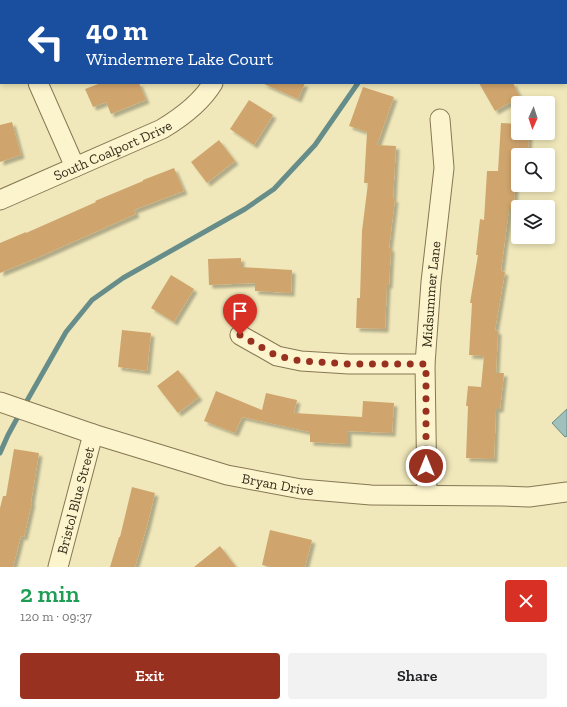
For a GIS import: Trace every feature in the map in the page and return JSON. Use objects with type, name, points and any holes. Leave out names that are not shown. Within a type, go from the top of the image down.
[{"type":"street","points":[[38,84],[75,167]]},
{"type":"street","name":"South Coalport Drive","points":[[0,200],[162,129],[190,110],[207,93],[212,84]]},
{"type":"street","name":"Midsummer Lane","points":[[427,495],[426,364],[431,282],[444,168],[440,119]]},
{"type":"street","points":[[240,335],[277,356],[301,361],[349,364],[426,364]]},
{"type":"street","name":"Bryan Drive","points":[[0,402],[93,434],[227,475],[301,489],[371,495],[529,497],[567,492]]},
{"type":"street","name":"Bristol Blue Street","points":[[58,567],[93,434]]},
{"type":"water","points":[[567,409],[567,436],[565,437],[552,423]]},
{"type":"building","points":[[98,84],[139,84],[146,100],[111,114],[106,102],[93,107],[85,89]]},
{"type":"building","points":[[264,84],[305,84],[298,99]]},
{"type":"building","points":[[480,84],[514,84],[520,96],[511,96],[511,102],[495,111]]},
{"type":"building","points":[[363,87],[394,97],[377,145],[396,146],[393,199],[395,199],[389,248],[391,248],[389,285],[387,285],[385,329],[356,328],[357,298],[360,298],[362,231],[368,183],[364,183],[367,132],[349,126]]},
{"type":"building","points":[[249,100],[273,115],[254,145],[230,129]]},
{"type":"building","points":[[12,122],[21,155],[0,162],[0,125]]},
{"type":"building","points":[[501,123],[511,124],[511,140],[529,140],[528,148],[511,148],[511,192],[515,192],[514,200],[511,200],[511,209],[509,209],[501,271],[505,272],[495,330],[498,331],[496,373],[504,373],[500,409],[496,409],[494,459],[466,458],[468,406],[466,406],[468,386],[481,387],[484,356],[469,355],[472,303],[470,303],[478,255],[476,255],[480,219],[484,220],[487,171],[498,171]]},
{"type":"building","points":[[219,140],[235,161],[207,183],[191,162]]},
{"type":"building","points":[[174,168],[184,191],[134,210],[136,214],[0,273],[0,243],[26,233],[143,180]]},
{"type":"building","points":[[241,258],[241,267],[292,270],[291,293],[255,291],[255,283],[209,285],[208,259]]},
{"type":"building","points":[[171,275],[194,289],[174,322],[151,308]]},
{"type":"building","points":[[122,330],[151,333],[147,371],[118,367]]},
{"type":"building","points":[[178,370],[199,397],[178,413],[157,386]]},
{"type":"building","points":[[216,391],[262,410],[266,393],[297,400],[294,413],[362,417],[363,401],[394,403],[392,433],[348,431],[348,444],[310,442],[310,432],[242,417],[235,433],[204,421]]},
{"type":"building","points":[[14,449],[39,453],[32,502],[24,537],[21,536],[13,567],[0,567],[0,508],[3,496],[6,496]]},
{"type":"building","points":[[132,487],[155,493],[147,526],[135,567],[110,567],[120,537]]},
{"type":"building","points":[[270,530],[312,540],[305,567],[271,567],[262,565]]},
{"type":"building","points":[[220,546],[236,567],[194,567]]},
{"type":"waterway","points":[[24,406],[66,332],[92,300],[123,278],[245,209],[274,189],[315,145],[357,84]]},
{"type":"waterway","points":[[0,453],[20,413]]},
{"type":"route","points":[[240,335],[277,356],[301,361],[349,364],[426,364],[426,466]]}]
